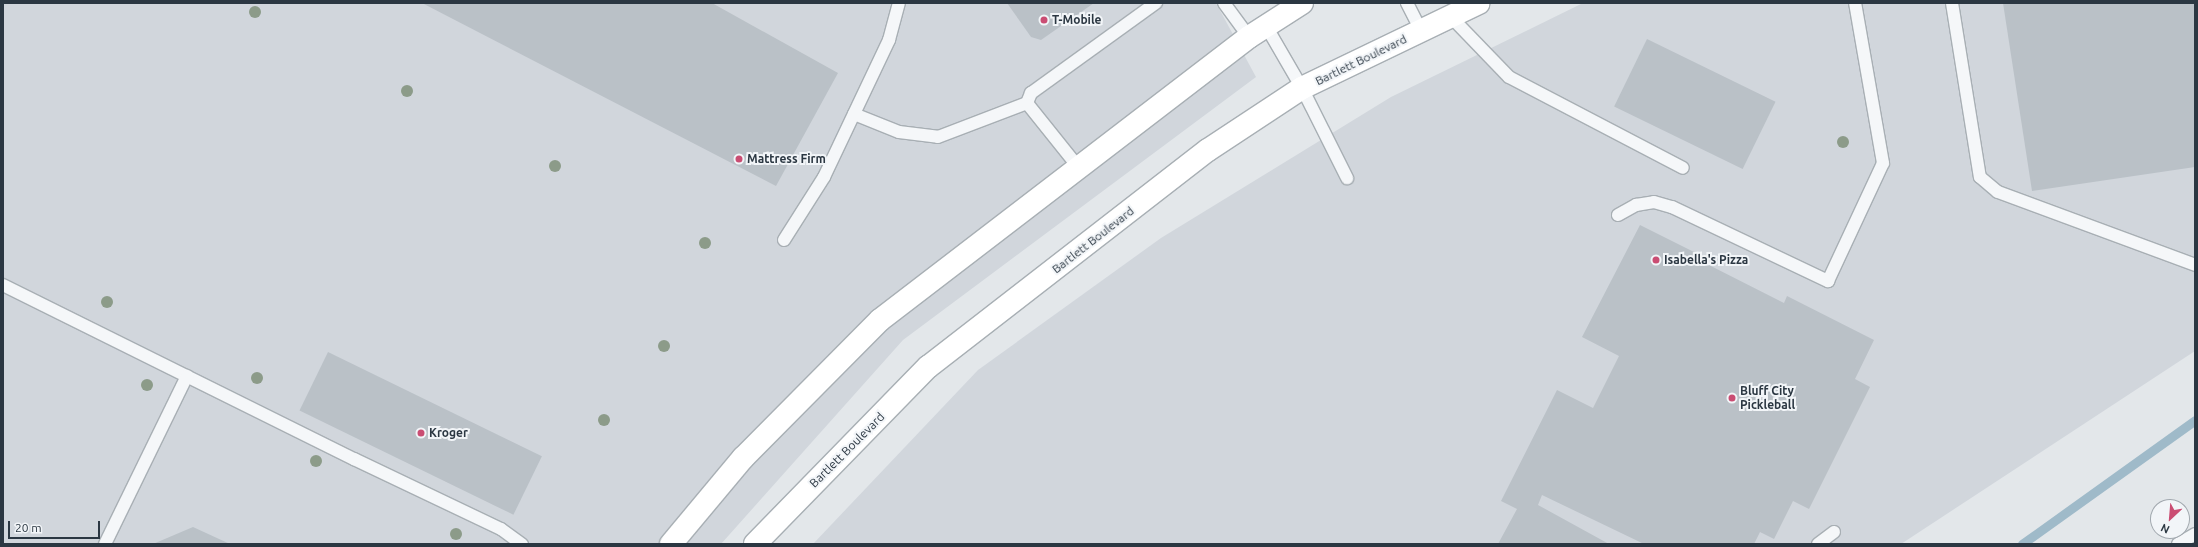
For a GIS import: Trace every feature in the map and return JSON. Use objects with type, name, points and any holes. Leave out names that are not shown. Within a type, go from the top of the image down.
[{"type":"main road","points":[[671,544],[743,458],[880,320],[1257,32],[1302,3]]},
{"type":"main road","name":"Bartlett Boulevard","points":[[755,544],[928,367],[1208,150],[1302,88],[1480,3]]},
{"type":"lane","points":[[784,240],[824,177],[889,40],[899,3]]},
{"type":"lane","points":[[854,114],[898,132],[938,136],[1027,103],[1031,93],[1156,3]]},
{"type":"lane","points":[[1224,3],[1257,32],[1302,88],[1347,178]]},
{"type":"lane","points":[[1407,3],[1421,31]]},
{"type":"lane","points":[[1618,215],[1636,205],[1654,202],[1672,207],[1828,281],[1883,163],[1855,3]]},
{"type":"lane","points":[[1952,3],[1980,177],[1998,192],[2195,265]]},
{"type":"lane","points":[[1451,17],[1508,77],[1683,168]]},
{"type":"lane","points":[[1027,103],[1079,168]]},
{"type":"lane","points":[[3,285],[500,529],[522,544]]},
{"type":"lane","points":[[105,544],[187,376]]},
{"type":"lane","points":[[1818,544],[1834,532]]},
{"type":"lane","points":[[2178,544],[2195,534]]},
{"type":"shaded area","points":[[3,3],[1216,3],[1256,77],[903,340],[721,544],[3,544]]},
{"type":"shaded area","points":[[1583,3],[2195,3],[2195,351],[1901,544],[813,544],[978,370],[1161,238],[1391,97]]},
{"type":"building","points":[[422,3],[712,3],[838,73],[776,186]]},
{"type":"building","name":"T-Mobile","points":[[1007,3],[1094,3],[1041,40],[1031,37]]},
{"type":"building","points":[[2003,3],[2195,3],[2195,167],[2032,191]]},
{"type":"building","points":[[1647,39],[1776,102],[1743,169],[1614,106]]},
{"type":"building","name":"Bluff City Pickleball","points":[[1640,225],[1704,257],[1701,261],[1784,303],[1787,296],[1874,340],[1855,379],[1870,387],[1809,509],[1793,501],[1774,539],[1760,532],[1754,544],[1644,544],[1542,495],[1538,505],[1609,544],[1498,544],[1517,509],[1501,501],[1557,390],[1593,408],[1619,356],[1582,337]]},
{"type":"building","name":"Kroger","points":[[328,352],[542,456],[513,515],[300,410]]},
{"type":"building","points":[[193,527],[230,544],[153,544]]},
{"type":"waterway","points":[[2022,544],[2195,420]]},
{"type":"place","name":"T-Mobile","points":[[1044,20]]},
{"type":"place","name":"Mattress Firm","points":[[739,159]]},
{"type":"place","name":"Isabella's Pizza","points":[[1656,260]]},
{"type":"place","name":"Bluff City Pickleball","points":[[1732,398]]},
{"type":"place","name":"Kroger","points":[[421,433]]}]
